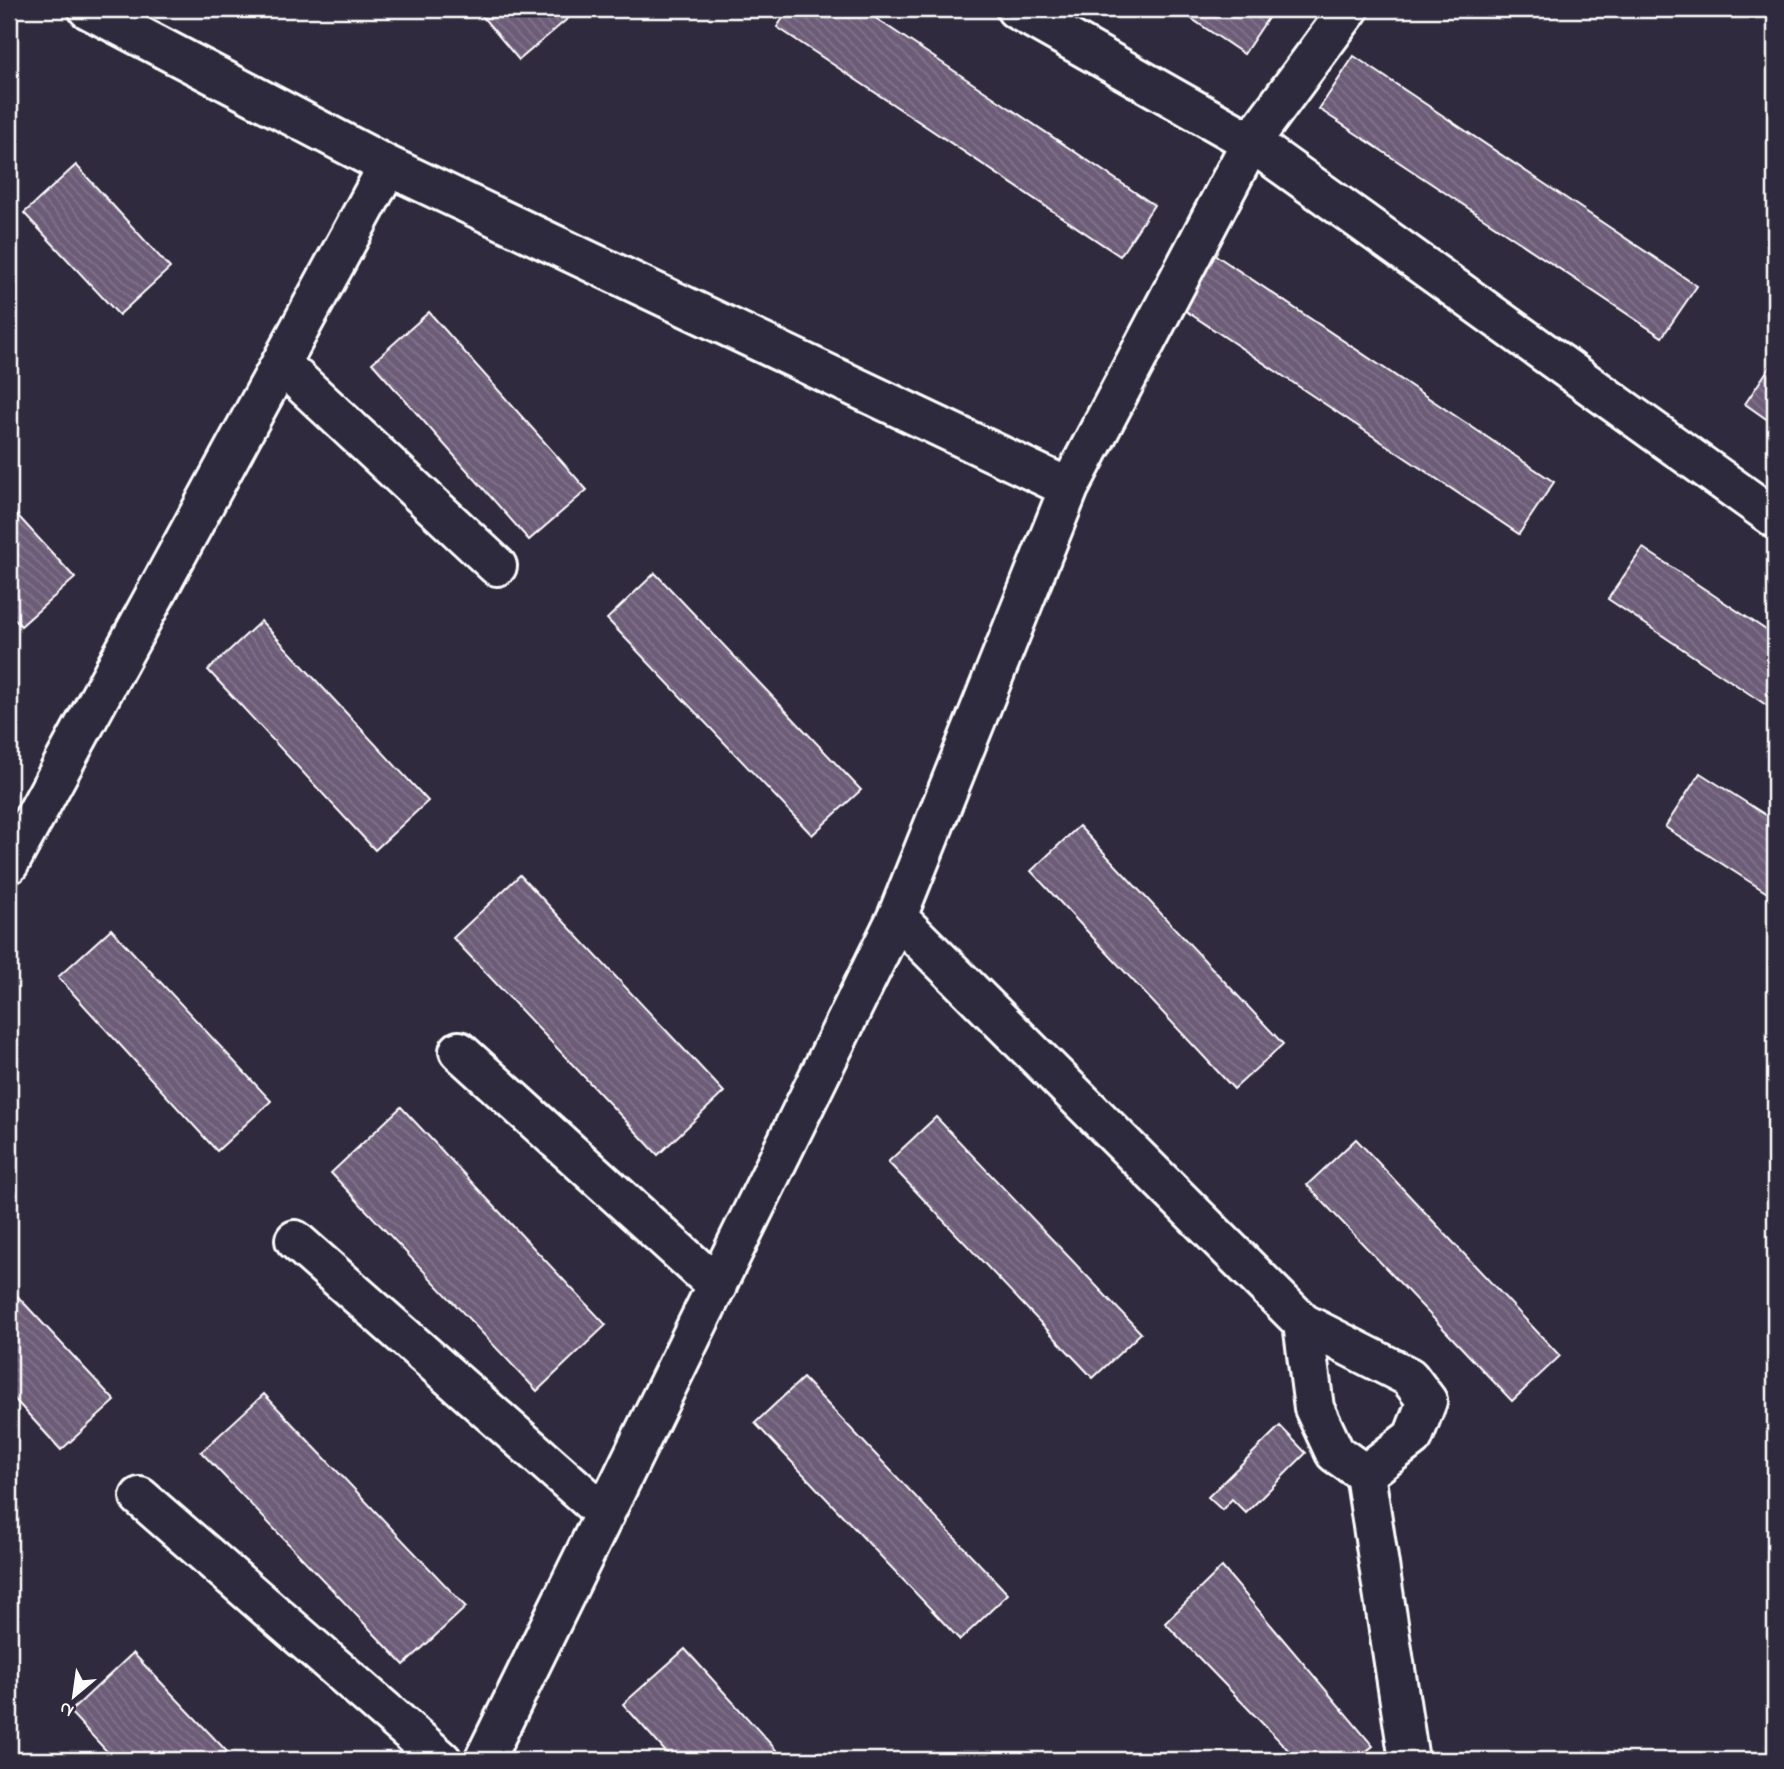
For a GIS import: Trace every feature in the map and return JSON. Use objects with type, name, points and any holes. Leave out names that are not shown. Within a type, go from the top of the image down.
[{"type":"street","points":[[88,9],[388,166],[1069,488]]},
{"type":"street","points":[[1016,9],[1251,142],[1775,518]]},
{"type":"street","points":[[484,1760],[897,917],[1069,488],[1251,142],[1349,9]]},
{"type":"street","points":[[9,864],[388,166]]},
{"type":"street","points":[[281,364],[497,566]]},
{"type":"street","points":[[897,917],[1303,1323],[1409,1377],[1427,1401],[1413,1437],[1365,1474]]},
{"type":"street","points":[[459,1051],[717,1286]]},
{"type":"street","points":[[295,1240],[605,1514]]},
{"type":"street","points":[[1303,1323],[1314,1408],[1335,1453],[1365,1474],[1409,1760]]},
{"type":"street","points":[[140,1497],[442,1760]]},
{"type":"building","points":[[476,9],[577,9],[578,10],[519,60]]},
{"type":"building","points":[[789,9],[862,9],[1154,205],[1120,256],[777,27]]},
{"type":"building","points":[[1177,9],[1274,9],[1244,54]]},
{"type":"building","points":[[1354,56],[1697,286],[1662,337],[1319,109]]},
{"type":"building","points":[[76,165],[170,268],[119,315],[24,213]]},
{"type":"building","points":[[1211,252],[1554,482],[1519,534],[1177,305]]},
{"type":"building","points":[[429,312],[587,490],[529,540],[372,363]]},
{"type":"building","points":[[1775,359],[1775,425],[1745,404]]},
{"type":"building","points":[[9,506],[75,578],[21,626],[9,613]]},
{"type":"building","points":[[1643,548],[1775,636],[1775,711],[1608,599]]},
{"type":"building","points":[[655,573],[861,790],[812,835],[607,619]]},
{"type":"building","points":[[261,621],[428,801],[375,850],[208,670]]},
{"type":"building","points":[[1700,773],[1775,821],[1775,898],[1665,827]]},
{"type":"building","points":[[1079,826],[1283,1044],[1234,1089],[1031,871]]},
{"type":"building","points":[[520,875],[724,1092],[658,1155],[453,938]]},
{"type":"building","points":[[111,929],[271,1101],[217,1151],[58,977]]},
{"type":"building","points":[[401,1107],[606,1325],[537,1391],[331,1173]]},
{"type":"building","points":[[936,1117],[1141,1333],[1093,1378],[888,1162]]},
{"type":"building","points":[[1356,1139],[1560,1356],[1512,1401],[1307,1185]]},
{"type":"building","points":[[9,1287],[115,1401],[61,1450],[9,1393]]},
{"type":"building","points":[[803,1378],[1008,1594],[960,1640],[755,1423]]},
{"type":"building","points":[[264,1394],[466,1607],[404,1665],[201,1452]]},
{"type":"building","points":[[1280,1426],[1306,1453],[1246,1513],[1232,1499],[1222,1510],[1208,1497]]},
{"type":"building","points":[[1222,1567],[1373,1746],[1355,1760],[1298,1760],[1165,1623]]},
{"type":"building","points":[[685,1649],[785,1760],[673,1760],[623,1704]]},
{"type":"building","points":[[133,1653],[235,1760],[115,1760],[70,1712]]}]
